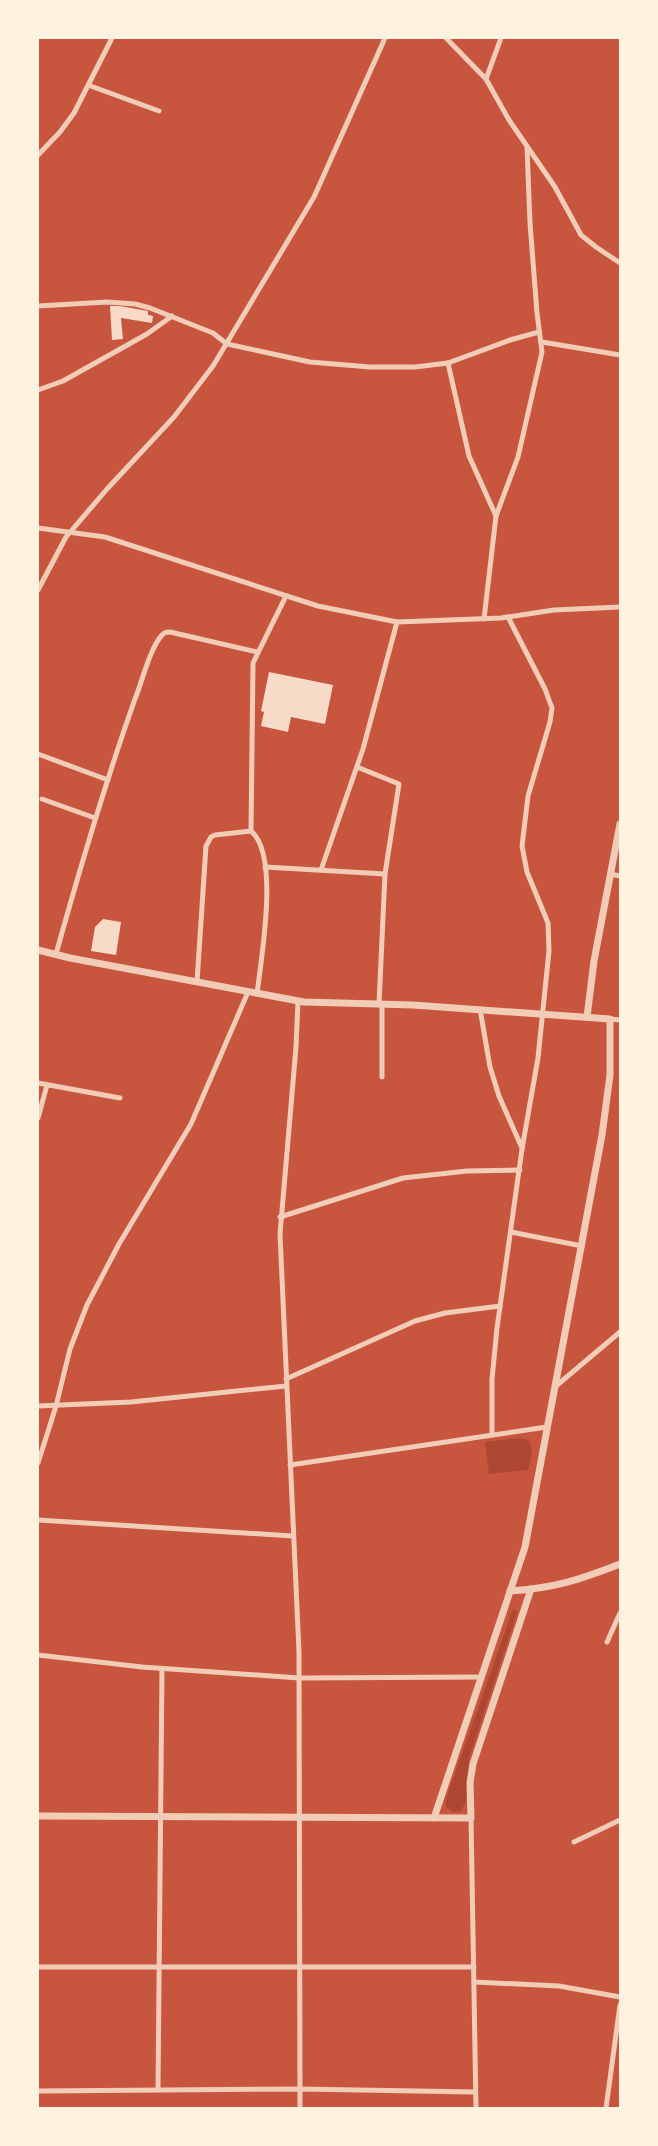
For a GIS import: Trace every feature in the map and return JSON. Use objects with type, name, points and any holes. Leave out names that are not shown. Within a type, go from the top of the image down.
[{"type":"street","points":[[38,155],[68,122],[112,38]]},
{"type":"street","points":[[38,590],[59,546],[201,384],[314,197],[385,38]]},
{"type":"street","points":[[446,38],[486,79],[508,120],[555,187],[581,234],[596,248],[621,263]]},
{"type":"street","points":[[486,79],[501,38]]},
{"type":"street","points":[[88,85],[159,111]]},
{"type":"street","points":[[484,619],[495,516],[509,484],[524,435],[542,352],[530,223],[527,147]]},
{"type":"street","points":[[38,306],[122,302],[172,316],[213,333],[226,344],[310,362],[349,366],[393,368],[448,363],[539,332]]},
{"type":"street","points":[[38,390],[72,376],[147,334],[172,316]]},
{"type":"street","points":[[542,342],[621,355]]},
{"type":"street","points":[[448,363],[469,456],[495,516]]},
{"type":"street","points":[[38,528],[105,537],[334,610],[397,622],[484,619],[554,610],[621,607]]},
{"type":"street","points":[[257,994],[267,907],[267,877],[258,838],[251,831],[252,669],[257,652],[286,596]]},
{"type":"street","points":[[492,1435],[492,1379],[500,1306],[543,1013],[549,951],[548,923],[527,872],[522,833],[528,796],[552,708],[545,689],[508,617]]},
{"type":"street","points":[[321,870],[369,730],[397,622]]},
{"type":"street","points":[[56,954],[95,818],[146,668],[163,634],[177,633],[257,652]]},
{"type":"street","points":[[38,754],[108,780]]},
{"type":"street","points":[[357,767],[399,784],[385,874],[381,1004],[382,1077]]},
{"type":"street","points":[[42,799],[95,818]]},
{"type":"street","points":[[587,1017],[594,961],[621,824]]},
{"type":"street","points":[[197,982],[206,846],[211,837],[215,835],[251,831]]},
{"type":"street","points":[[265,867],[385,874]]},
{"type":"street","points":[[610,874],[621,876]]},
{"type":"street","points":[[38,950],[298,1001],[480,1009],[621,1020]]},
{"type":"street","points":[[38,1462],[56,1406],[70,1348],[87,1305],[119,1244],[191,1124],[248,992]]},
{"type":"street","points":[[298,1001],[297,1047],[280,1217],[299,1678],[300,2109]]},
{"type":"street","points":[[480,1009],[490,1067],[522,1149]]},
{"type":"street","points":[[434,1818],[525,1547],[582,1246],[609,1088],[610,1019]]},
{"type":"street","points":[[38,1083],[120,1098]]},
{"type":"street","points":[[38,1118],[47,1085]]},
{"type":"street","points":[[280,1217],[403,1178],[455,1172],[520,1170]]},
{"type":"street","points":[[512,1232],[582,1246]]},
{"type":"street","points":[[38,1406],[131,1402],[286,1382],[416,1321],[445,1313],[500,1306]]},
{"type":"street","points":[[555,1387],[621,1332]]},
{"type":"street","points":[[290,1465],[547,1427]]},
{"type":"street","points":[[38,1520],[293,1536]]},
{"type":"street","points":[[510,1591],[573,1582],[621,1564]]},
{"type":"street","points":[[476,2109],[470,1783],[473,1764],[531,1589]]},
{"type":"street","points":[[607,1642],[621,1613]]},
{"type":"street","points":[[38,1655],[162,1668],[299,1678],[481,1677]]},
{"type":"street","points":[[158,2090],[162,1668]]},
{"type":"street","points":[[38,1816],[471,1818]]},
{"type":"street","points":[[574,1842],[621,1820]]},
{"type":"street","points":[[38,1967],[474,1966]]},
{"type":"street","points":[[474,1982],[538,1983],[621,1996]]},
{"type":"street","points":[[606,2109],[621,2005]]},
{"type":"street","points":[[38,2091],[300,2089],[476,2092]]},
{"type":"shaded area","points":[[519,1438],[528,1440],[531,1448],[532,1455],[528,1470],[489,1474],[485,1442]]},
{"type":"shaded area","points":[[513,1609],[517,1613],[469,1758],[466,1801],[461,1811],[453,1812],[446,1807],[446,1799]]},
{"type":"building","points":[[110,306],[148,311],[148,315],[153,316],[152,323],[121,318],[123,339],[112,340]]},
{"type":"building","points":[[269,672],[333,685],[325,724],[291,717],[288,732],[261,726],[264,712],[261,711]]},
{"type":"building","points":[[103,919],[121,922],[116,955],[91,951],[95,927]]}]
